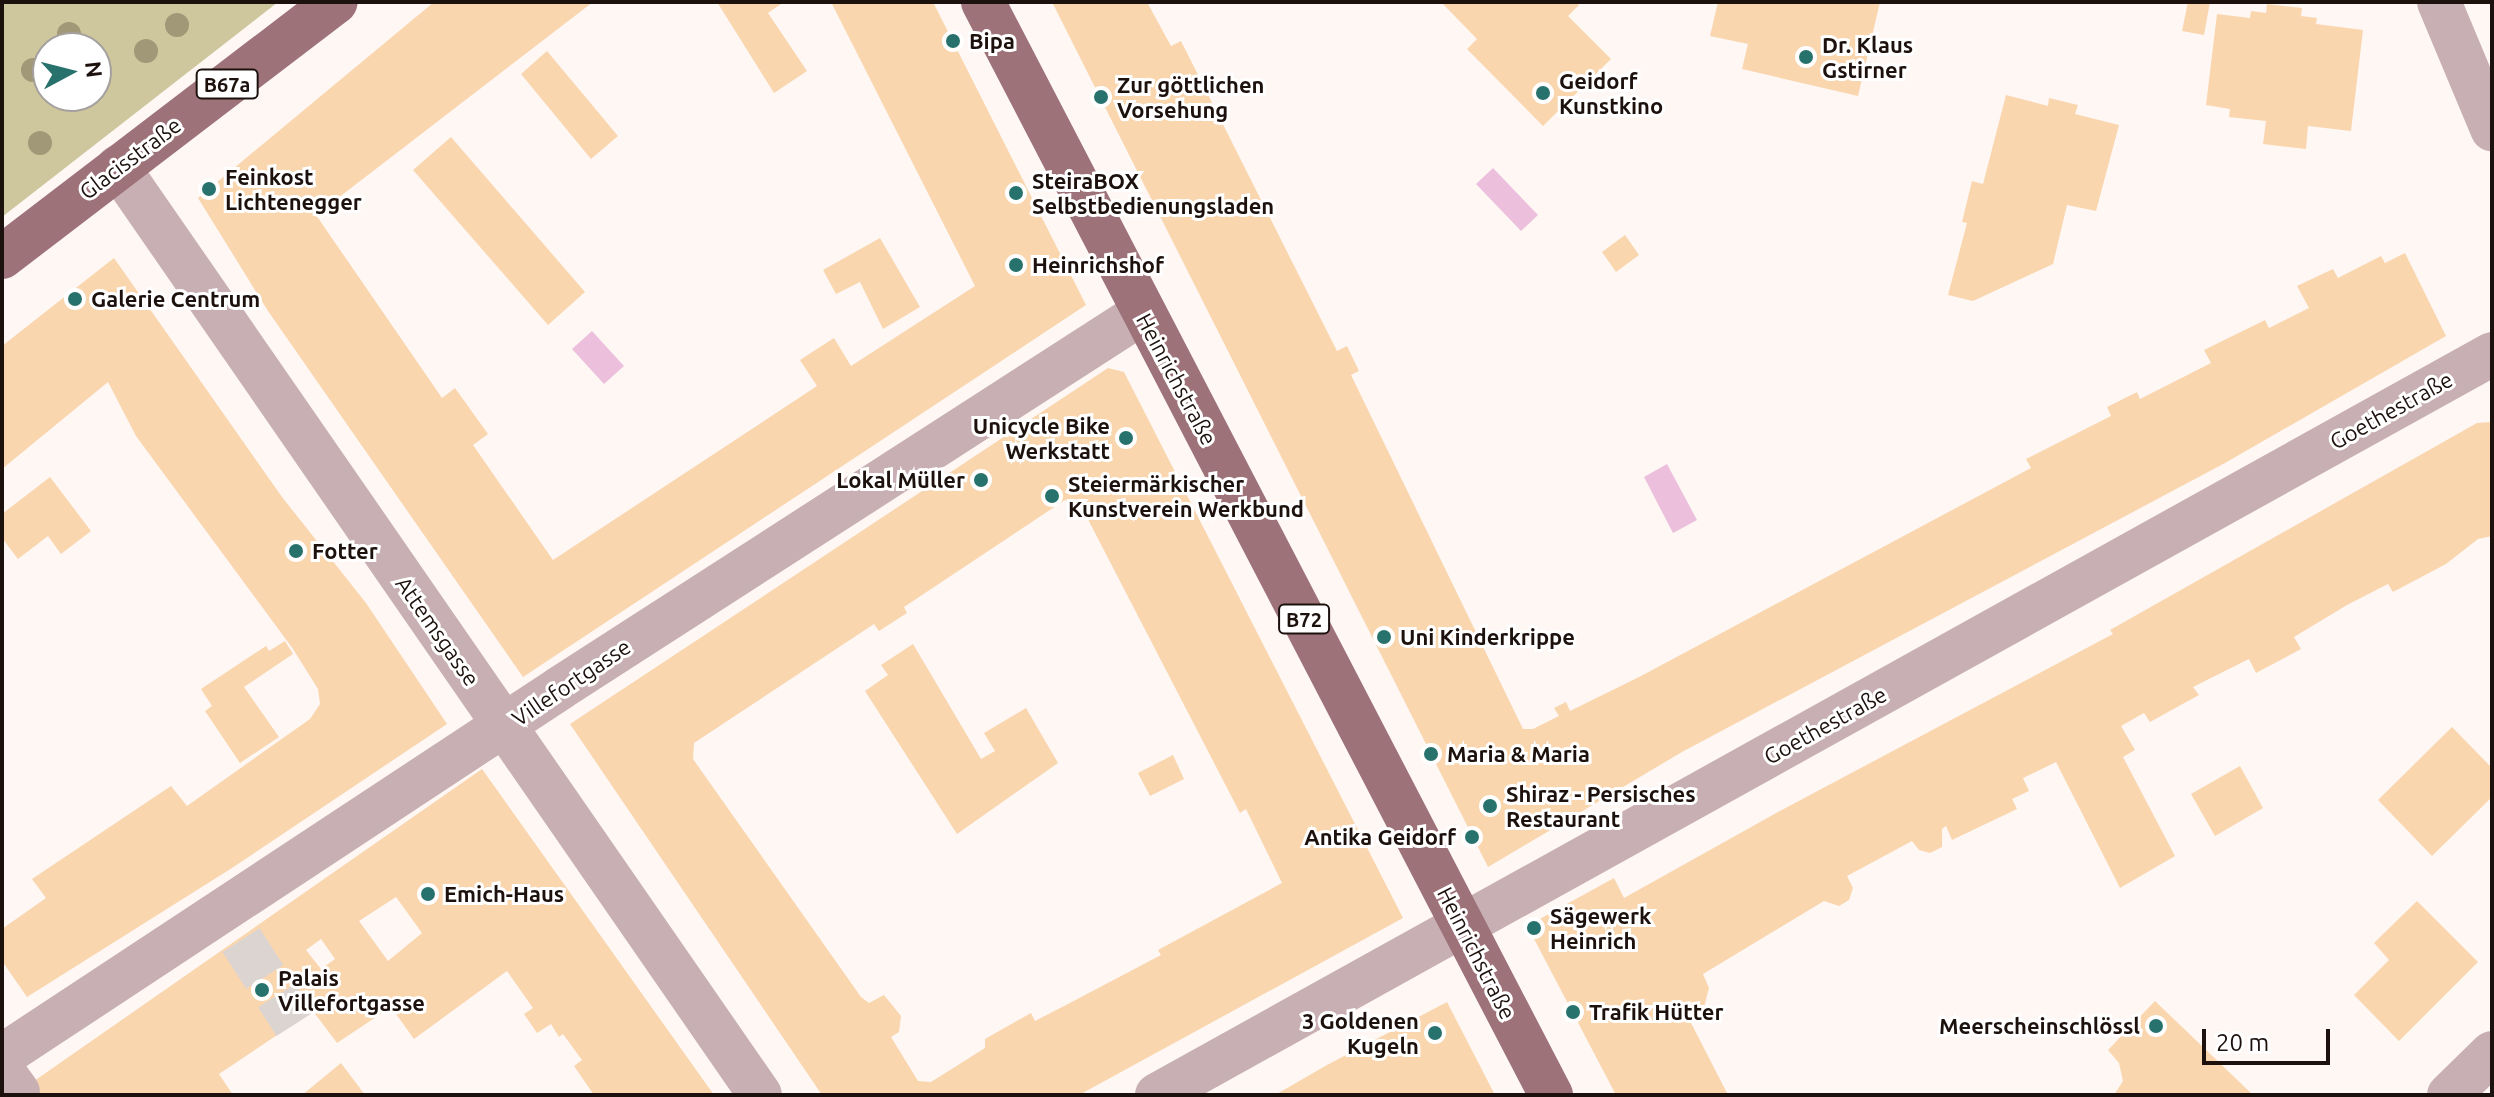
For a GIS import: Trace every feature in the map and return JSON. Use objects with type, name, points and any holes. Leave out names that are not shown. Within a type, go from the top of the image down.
[{"type":"main road","name":"Glacisstraße","points":[[2,257],[336,2]]},
{"type":"main road","name":"Heinrichstraße","points":[[983,2],[1551,1095]]},
{"type":"street","points":[[2439,2],[2492,129]]},
{"type":"street","name":"Attemsgasse","points":[[118,167],[760,1095]]},
{"type":"street","name":"Villefortgasse","points":[[7,1073],[303,877],[503,727],[1142,313]]},
{"type":"street","name":"Goethestraße","points":[[1157,1095],[2492,354]]},
{"type":"street","points":[[2449,1095],[2492,1053]]},
{"type":"shaded area","points":[[2,2],[278,2],[2,217]]},
{"type":"shaded area","points":[[1493,168],[1538,215],[1521,231],[1476,184]]},
{"type":"shaded area","points":[[592,331],[624,366],[604,384],[572,349]]},
{"type":"shaded area","points":[[1667,464],[1697,520],[1673,533],[1644,477]]},
{"type":"building","points":[[434,2],[593,2],[316,215],[442,398],[455,388],[488,434],[473,445],[553,560],[817,386],[800,360],[834,338],[851,366],[975,286],[831,2],[933,2],[1086,305],[523,677],[268,311],[198,198]]},
{"type":"building","points":[[717,2],[784,2],[768,13],[807,71],[774,93]]},
{"type":"building","points":[[1052,2],[1147,2],[1171,46],[1181,41],[1337,351],[1347,346],[1359,371],[1351,375],[1523,729],[1533,729],[1559,716],[1554,708],[1566,702],[1570,711],[1641,676],[2031,468],[2026,459],[2111,416],[2107,407],[2137,392],[2140,399],[2211,363],[2204,350],[2265,320],[2269,328],[2309,308],[2297,286],[2333,269],[2338,278],[2381,256],[2385,263],[2405,253],[2446,336],[2225,463],[1682,752],[1488,867]]},
{"type":"building","name":"Geidorf Kunstkino","points":[[1441,2],[1576,2],[1579,5],[1568,16],[1611,59],[1543,126],[1467,49],[1477,39]]},
{"type":"building","name":"Dr. Klaus Gstirner","points":[[1718,2],[1880,2],[1858,96],[1742,69],[1748,44],[1710,36]]},
{"type":"building","points":[[2188,2],[2210,2],[2204,35],[2182,31]]},
{"type":"building","points":[[2267,4],[2302,8],[2301,16],[2317,18],[2316,24],[2363,30],[2351,131],[2308,126],[2306,149],[2263,144],[2266,121],[2229,117],[2230,109],[2206,105],[2217,14],[2250,18],[2251,11],[2266,13]]},
{"type":"building","points":[[547,51],[618,136],[591,159],[521,74]]},
{"type":"building","points":[[2006,95],[2048,106],[2049,98],[2078,105],[2075,114],[2119,125],[2096,211],[2067,205],[2053,264],[1973,301],[1948,295],[1967,223],[1962,222],[1972,181],[1983,184]]},
{"type":"building","points":[[451,137],[585,292],[548,325],[413,170]]},
{"type":"building","points":[[1625,235],[1639,255],[1616,272],[1602,252]]},
{"type":"building","points":[[880,238],[920,307],[883,329],[860,282],[836,294],[823,270]]},
{"type":"building","points":[[114,258],[282,497],[366,603],[447,724],[232,868],[27,997],[2,961],[2,929],[46,898],[32,879],[171,786],[187,806],[310,719],[320,704],[318,689],[293,649],[136,436],[108,382],[2,469],[2,346]]},
{"type":"building","points":[[1108,368],[1124,372],[1403,918],[1079,1095],[822,1095],[570,724]],"holes":[[[1065,500],[1080,504],[1240,813],[1246,809],[1282,883],[1158,950],[1161,955],[1066,1005],[1035,1021],[1031,1013],[985,1039],[985,1048],[931,1082],[918,1081],[891,1037],[899,1032],[901,1016],[884,995],[869,1003],[861,997],[693,759],[694,743],[874,624],[879,631],[907,613],[904,607]]]},
{"type":"building","points":[[2492,422],[2492,536],[2478,539],[2446,564],[2393,592],[2388,584],[2347,605],[2294,637],[2301,649],[2256,673],[2249,659],[2193,687],[2199,695],[2150,722],[2144,713],[2121,726],[2135,750],[2123,757],[2175,856],[2120,888],[2056,762],[2023,778],[2029,791],[2012,799],[2017,809],[1952,840],[1946,826],[1942,829],[1942,847],[1930,853],[1919,850],[1912,841],[1847,876],[1853,888],[1849,900],[1839,906],[1824,901],[1703,974],[1709,988],[1703,1011],[1688,1017],[1728,1095],[1616,1095],[1532,935],[1536,921],[1614,878],[1624,898],[1778,812],[2113,634],[2110,630],[2477,423]]},
{"type":"building","points":[[50,477],[91,531],[61,554],[48,536],[18,559],[2,538],[2,514]]},
{"type":"building","points":[[285,641],[293,654],[244,687],[279,737],[240,763],[205,711],[212,706],[201,689],[266,646],[269,651]]},
{"type":"building","points":[[913,644],[981,759],[995,751],[984,733],[1026,708],[1058,763],[957,834],[865,691],[888,675],[881,665]]},
{"type":"building","points":[[2452,727],[2492,768],[2492,797],[2432,856],[2378,800]]},
{"type":"building","points":[[1173,755],[1184,779],[1150,796],[1138,773]]},
{"type":"building","points":[[2240,766],[2263,808],[2215,836],[2191,794]]},
{"type":"building","points":[[482,769],[714,1095],[594,1095],[574,1066],[582,1060],[563,1034],[559,1037],[551,1024],[537,1033],[524,1014],[533,1008],[507,971],[414,1039],[391,1007],[337,1043],[313,1011],[219,1074],[233,1095],[14,1095]],"holes":[[[396,897],[422,933],[388,961],[359,921]],[[321,939],[335,959],[321,969],[306,950]]]},
{"type":"building","points":[[2417,901],[2478,962],[2399,1041],[2354,995],[2389,960],[2374,943]]},
{"type":"building","name":"Meerscheinschlössl","points":[[2155,1001],[2253,1095],[2114,1095],[2123,1081],[2119,1063],[2108,1050]]},
{"type":"building","points":[[1447,1002],[1495,1095],[1275,1095],[1327,1065]]},
{"type":"building","points":[[341,1063],[365,1095],[302,1095]]},
{"type":"tunnel","points":[[241,940],[295,1024]]},
{"type":"place","name":"Bipa","points":[[953,41]]},
{"type":"place","name":"Dr. Klaus Gstirner","points":[[1806,57]]},
{"type":"place","name":"Geidorf Kunstkino","points":[[1543,93]]},
{"type":"place","name":"Zur göttlichen Vorsehung","points":[[1101,97]]},
{"type":"place","name":"Feinkost Lichtenegger","points":[[209,189]]},
{"type":"place","name":"SteiraBOX Selbstbedienungsladen","points":[[1016,193]]},
{"type":"place","name":"Heinrichshof","points":[[1016,265]]},
{"type":"place","name":"Galerie Centrum","points":[[75,299]]},
{"type":"place","name":"Unicycle Bike Werkstatt","points":[[1126,438]]},
{"type":"place","name":"Lokal Müller","points":[[981,480]]},
{"type":"place","name":"Steiermärkischer Kunstverein Werkbund","points":[[1052,496]]},
{"type":"place","name":"Fotter","points":[[296,551]]},
{"type":"place","name":"Uni Kinderkrippe","points":[[1384,637]]},
{"type":"place","name":"Maria & Maria","points":[[1431,754]]},
{"type":"place","name":"Shiraz - Persisches Restaurant","points":[[1490,806]]},
{"type":"place","name":"Antika Geidorf","points":[[1472,837]]},
{"type":"place","name":"Emich-Haus","points":[[428,894]]},
{"type":"place","name":"Sägewerk Heinrich","points":[[1534,928]]},
{"type":"place","name":"Palais Villefortgasse","points":[[262,990]]},
{"type":"place","name":"Trafik Hütter","points":[[1573,1012]]},
{"type":"place","name":"Meerscheinschlössl","points":[[2156,1026]]},
{"type":"place","name":"3 Goldenen Kugeln","points":[[1435,1033]]}]
